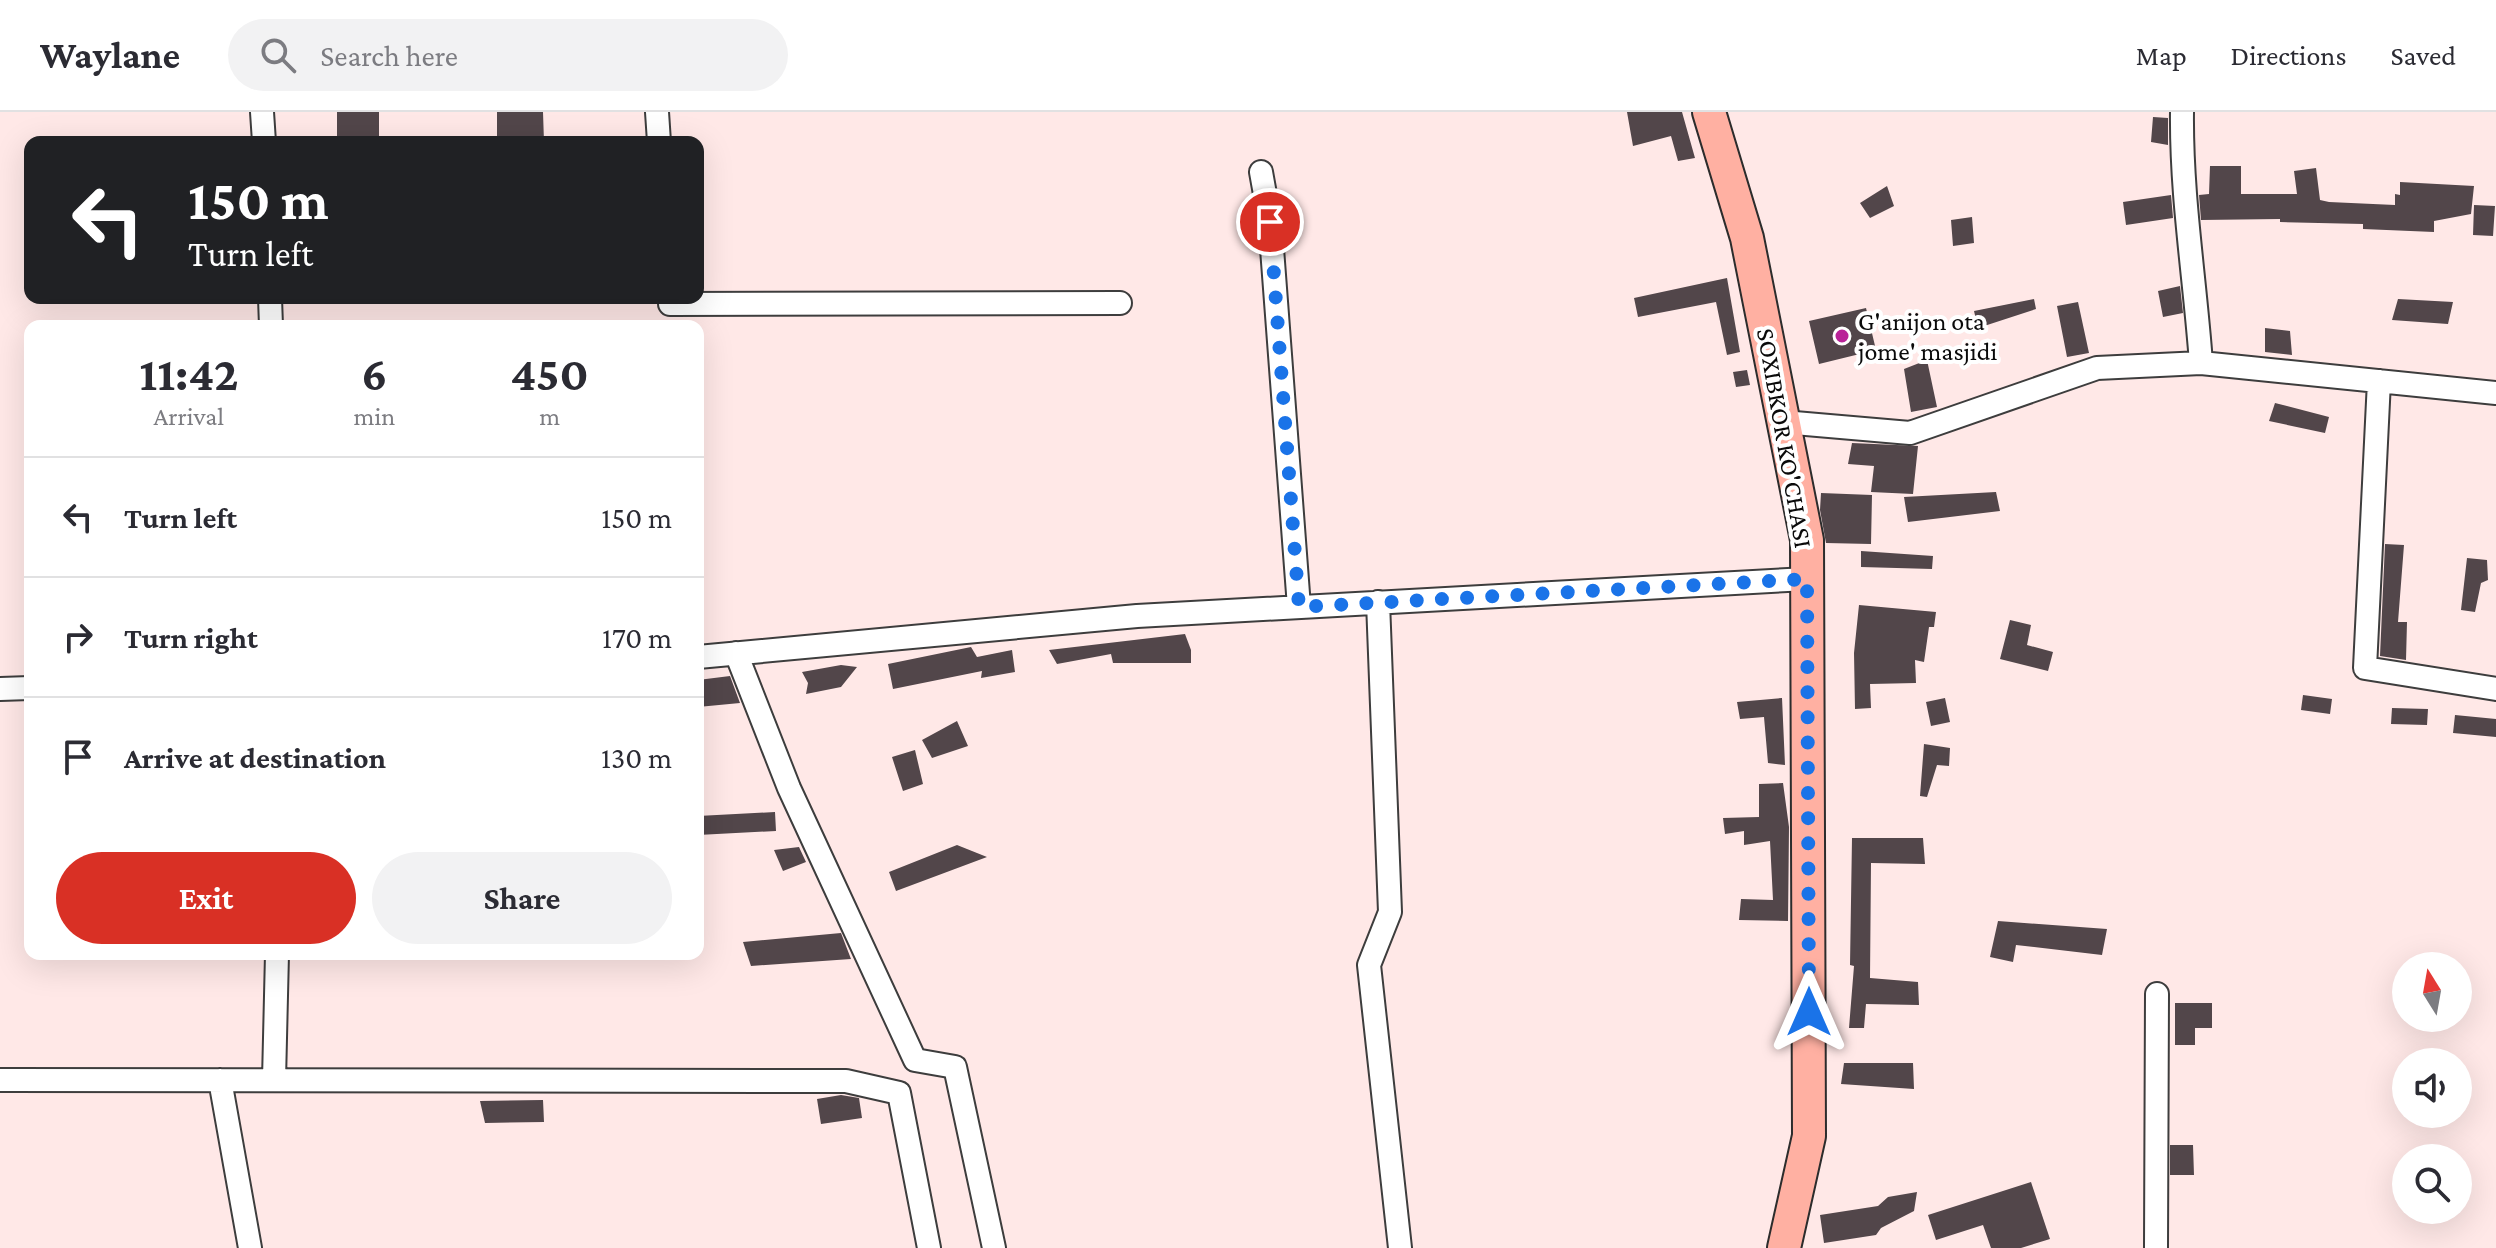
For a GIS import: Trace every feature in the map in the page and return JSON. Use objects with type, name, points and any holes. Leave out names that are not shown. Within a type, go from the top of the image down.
[{"type":"main road","name":"SOXIBKOR KO'CHASI","points":[[1709,112],[1747,238],[1807,540],[1809,1136],[1784,1248]]},
{"type":"street","points":[[262,112],[264,136]]},
{"type":"street","points":[[657,112],[659,136]]},
{"type":"street","points":[[2182,112],[2183,197],[2196,284],[2201,363]]},
{"type":"street","points":[[1261,172],[1270,222],[1299,607]]},
{"type":"street","points":[[670,309],[1120,303]]},
{"type":"street","points":[[1783,422],[1910,433],[2097,368],[2201,363],[2496,393]]},
{"type":"street","points":[[2379,381],[2365,668],[2496,689]]},
{"type":"street","points":[[704,656],[1137,616],[1807,579]]},
{"type":"street","points":[[1378,602],[1390,912],[1369,965],[1400,1248]]},
{"type":"street","points":[[736,653],[789,788],[915,1060],[955,1067],[994,1248]]},
{"type":"street","points":[[0,689],[24,688]]},
{"type":"street","points":[[274,1080],[277,960]]},
{"type":"street","points":[[2156,1248],[2157,994]]},
{"type":"street","points":[[0,1080],[846,1081],[899,1093],[929,1248]]},
{"type":"street","points":[[220,1080],[250,1248]]},
{"type":"building","points":[[337,112],[379,112],[379,136],[337,136]]},
{"type":"building","points":[[497,112],[543,112],[544,136],[497,136]]},
{"type":"building","points":[[1627,112],[1682,112],[1695,158],[1678,161],[1671,136],[1633,146]]},
{"type":"building","points":[[2153,117],[2168,118],[2168,145],[2151,142]]},
{"type":"building","points":[[2210,166],[2241,166],[2241,194],[2297,194],[2294,171],[2316,168],[2320,200],[2329,202],[2395,205],[2395,194],[2400,195],[2400,182],[2474,186],[2471,214],[2434,221],[2434,232],[2363,229],[2363,224],[2280,222],[2280,219],[2201,220],[2199,195],[2209,194]]},
{"type":"building","points":[[1887,186],[1894,206],[1870,218],[1860,203]]},
{"type":"building","points":[[2171,195],[2173,218],[2126,225],[2123,202]]},
{"type":"building","points":[[2474,205],[2495,206],[2493,236],[2473,235]]},
{"type":"building","points":[[1972,217],[1974,243],[1953,246],[1951,220]]},
{"type":"building","points":[[1727,278],[1740,352],[1727,355],[1716,302],[1638,317],[1634,298]]},
{"type":"building","points":[[2180,286],[2183,313],[2163,317],[2158,291]]},
{"type":"building","points":[[2034,299],[2036,309],[1978,328],[1974,311]]},
{"type":"building","points":[[2398,299],[2453,302],[2448,324],[2392,320]]},
{"type":"building","points":[[2078,302],[2089,353],[2067,357],[2057,306]]},
{"type":"building","name":"G'anijon ota jome' masjidi","points":[[1866,308],[1876,350],[1819,364],[1809,321]]},
{"type":"building","points":[[2265,328],[2290,331],[2292,355],[2265,352]]},
{"type":"building","points":[[1927,360],[1937,407],[1911,412],[1904,369]]},
{"type":"building","points":[[1747,370],[1750,385],[1736,387],[1733,372]]},
{"type":"building","points":[[2275,403],[2329,417],[2325,433],[2269,421]]},
{"type":"building","points":[[1852,443],[1918,446],[1913,494],[1871,492],[1874,466],[1848,464]]},
{"type":"building","points":[[1996,492],[2000,511],[1908,522],[1904,497]]},
{"type":"building","points":[[1821,493],[1872,495],[1871,544],[1826,543],[1820,510]]},
{"type":"building","points":[[2385,544],[2404,545],[2398,622],[2407,622],[2406,660],[2380,656]]},
{"type":"building","points":[[1861,551],[1933,556],[1932,569],[1861,567]]},
{"type":"building","points":[[2467,558],[2487,560],[2488,580],[2481,583],[2475,612],[2461,610]]},
{"type":"building","points":[[1859,605],[1936,612],[1934,627],[1929,627],[1924,662],[1915,660],[1916,683],[1870,684],[1871,708],[1855,709],[1854,653]]},
{"type":"building","points":[[2010,620],[2031,625],[2027,645],[2053,652],[2048,671],[2000,659]]},
{"type":"building","points":[[1185,634],[1191,650],[1191,663],[1113,663],[1111,654],[1057,664],[1049,650]]},
{"type":"building","points":[[971,647],[977,657],[1012,650],[1015,672],[981,678],[982,671],[893,689],[888,664]]},
{"type":"building","points":[[841,665],[857,667],[841,687],[806,694],[808,683],[802,672]]},
{"type":"building","points":[[730,676],[740,703],[704,706],[704,679]]},
{"type":"building","points":[[2303,695],[2332,699],[2330,714],[2301,710]]},
{"type":"building","points":[[1782,698],[1785,765],[1768,763],[1764,717],[1740,719],[1737,702]]},
{"type":"building","points":[[1945,698],[1950,722],[1931,726],[1926,702]]},
{"type":"building","points":[[2392,708],[2428,709],[2427,725],[2391,724]]},
{"type":"building","points":[[2455,715],[2496,719],[2496,737],[2453,733]]},
{"type":"building","points":[[957,721],[968,746],[932,758],[922,740]]},
{"type":"building","points":[[1924,744],[1950,748],[1949,766],[1937,765],[1927,797],[1920,796]]},
{"type":"building","points":[[915,750],[923,784],[903,791],[892,757]]},
{"type":"building","points":[[1783,783],[1789,827],[1788,921],[1739,920],[1741,899],[1773,900],[1770,841],[1744,845],[1744,831],[1725,834],[1723,818],[1759,817],[1759,784]]},
{"type":"building","points":[[775,812],[776,831],[704,835],[704,816]]},
{"type":"building","points":[[1852,838],[1923,838],[1925,864],[1871,863],[1870,978],[1918,982],[1919,1005],[1866,1004],[1864,1028],[1849,1028],[1854,966],[1850,965]]},
{"type":"building","points":[[957,845],[987,857],[896,891],[889,872]]},
{"type":"building","points":[[799,847],[806,862],[783,871],[774,850]]},
{"type":"building","points":[[1998,921],[2107,929],[2102,955],[2016,945],[2013,962],[1990,957]]},
{"type":"building","points":[[841,933],[851,959],[751,966],[743,942]]},
{"type":"building","points":[[2175,1003],[2212,1003],[2212,1028],[2195,1028],[2195,1045],[2175,1045]]},
{"type":"building","points":[[1844,1063],[1913,1063],[1914,1089],[1841,1084]]},
{"type":"building","points":[[841,1095],[859,1098],[862,1118],[821,1124],[817,1099]]},
{"type":"building","points":[[543,1100],[544,1122],[485,1123],[480,1101]]},
{"type":"building","points":[[2170,1145],[2193,1145],[2194,1175],[2170,1175]]},
{"type":"building","points":[[2031,1182],[2050,1239],[2021,1248],[1991,1248],[1983,1225],[1936,1240],[1928,1215]]},
{"type":"building","points":[[1917,1192],[1914,1211],[1881,1228],[1876,1235],[1824,1243],[1820,1215],[1878,1206],[1888,1197]]},
{"type":"place","name":"G'anijon ota jome' masjidi","points":[[1842,336]]},
{"type":"route","points":[[1270,222],[1299,607],[1807,579],[1809,1012]]}]
